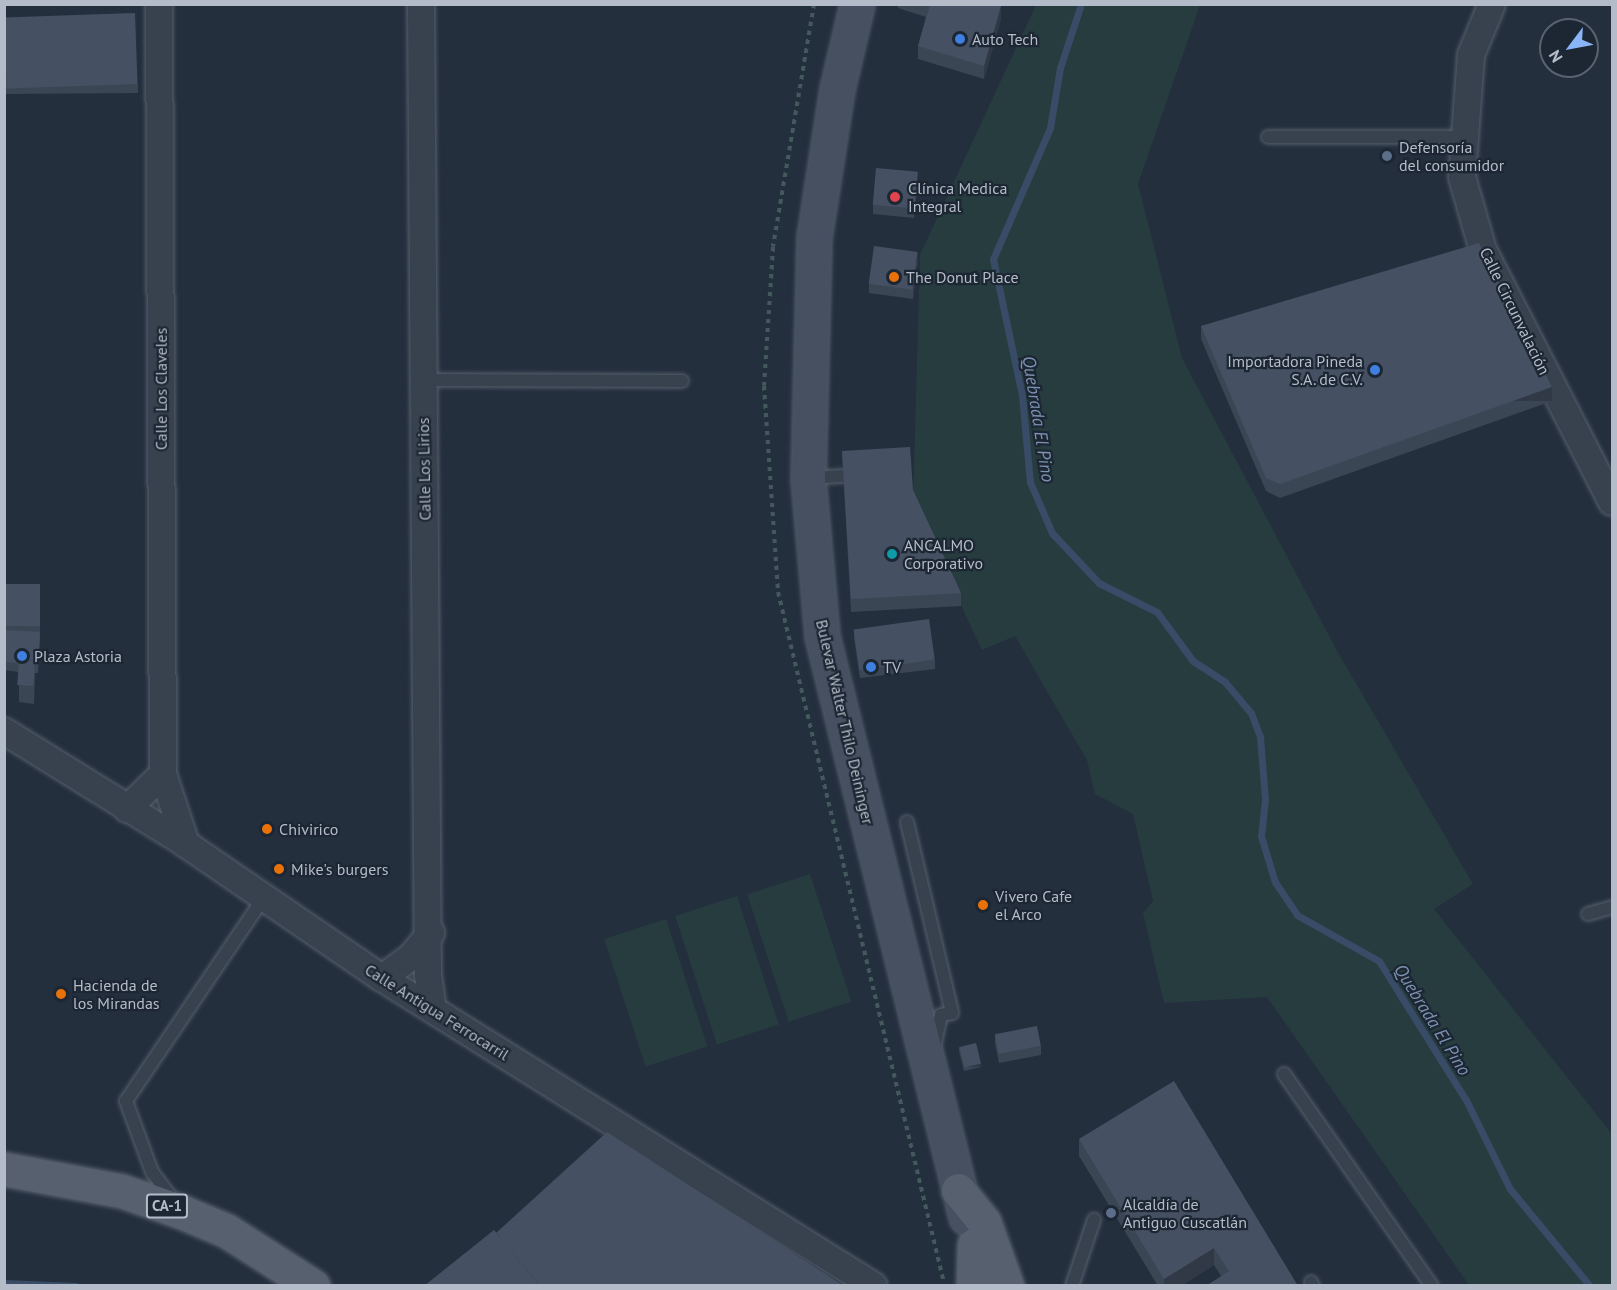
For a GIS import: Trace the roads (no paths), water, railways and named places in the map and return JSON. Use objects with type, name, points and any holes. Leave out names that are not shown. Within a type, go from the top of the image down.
[{"type":"main road","name":"Bulevar Walter Thilo Deininger","points":[[857,4],[837,89],[814,237],[808,478],[822,636],[958,1190],[974,1245],[979,1284]]},
{"type":"main road","name":"CA-1","points":[[4,1168],[122,1191],[182,1212],[227,1231],[313,1286]]},
{"type":"main road","points":[[958,1190],[984,1222],[1007,1286]]},
{"type":"street","name":"Calle Los Claveles","points":[[159,4],[163,774],[186,844]]},
{"type":"street","name":"Calle Los Lirios","points":[[421,4],[423,380],[433,1010]]},
{"type":"street","name":"Calle Circunvalación","points":[[1492,4],[1470,55],[1461,137],[1462,177],[1483,250],[1611,495]]},
{"type":"street","name":"Calle Antigua Ferrocarril","points":[[4,731],[186,844],[262,900],[382,978],[874,1286]]},
{"type":"street","points":[[127,808],[163,774]]},
{"type":"street","points":[[382,978],[410,958],[431,933]]},
{"type":"lane","points":[[1268,137],[1461,137]]},
{"type":"lane","points":[[423,380],[682,381]]},
{"type":"lane","points":[[808,478],[874,474]]},
{"type":"lane","points":[[907,822],[952,1013],[941,1015],[930,1074]]},
{"type":"lane","points":[[182,1212],[152,1172],[126,1101],[262,900]]},
{"type":"lane","points":[[1588,914],[1612,907]]},
{"type":"lane","points":[[1284,1074],[1432,1286]]},
{"type":"lane","points":[[1072,1286],[1094,1220]]},
{"type":"waterway","name":"Quebrada El Pino","points":[[1081,4],[1060,68],[1050,128],[993,259],[1022,396],[1030,482],[1052,533],[1099,583],[1157,612],[1193,661],[1225,682],[1251,713],[1260,737],[1265,799],[1261,836],[1275,882],[1297,915],[1379,961],[1466,1100],[1510,1189],[1590,1286]]},
{"type":"waterway","points":[[4,1283],[76,1286]]},
{"type":"place","name":"Auto Tech","points":[[960,39]]},
{"type":"place","name":"Defensoría del consumidor","points":[[1387,156]]},
{"type":"place","name":"Clínica Medica Integral","points":[[895,197]]},
{"type":"place","name":"The Donut Place","points":[[894,277]]},
{"type":"place","name":"Importadora Pineda S.A. de C.V.","points":[[1375,370]]},
{"type":"place","name":"ANCALMO Corporativo","points":[[892,554]]},
{"type":"place","name":"Plaza Astoria","points":[[22,656]]},
{"type":"place","name":"TV","points":[[871,667]]},
{"type":"place","name":"Chivirico","points":[[267,829]]},
{"type":"place","name":"Mike's burgers","points":[[279,869]]},
{"type":"place","name":"Vivero Cafe el Arco","points":[[983,905]]},
{"type":"place","name":"Hacienda de los Mirandas","points":[[61,994]]},
{"type":"place","name":"Alcaldía de Antiguo Cuscatlán","points":[[1111,1213]]}]
